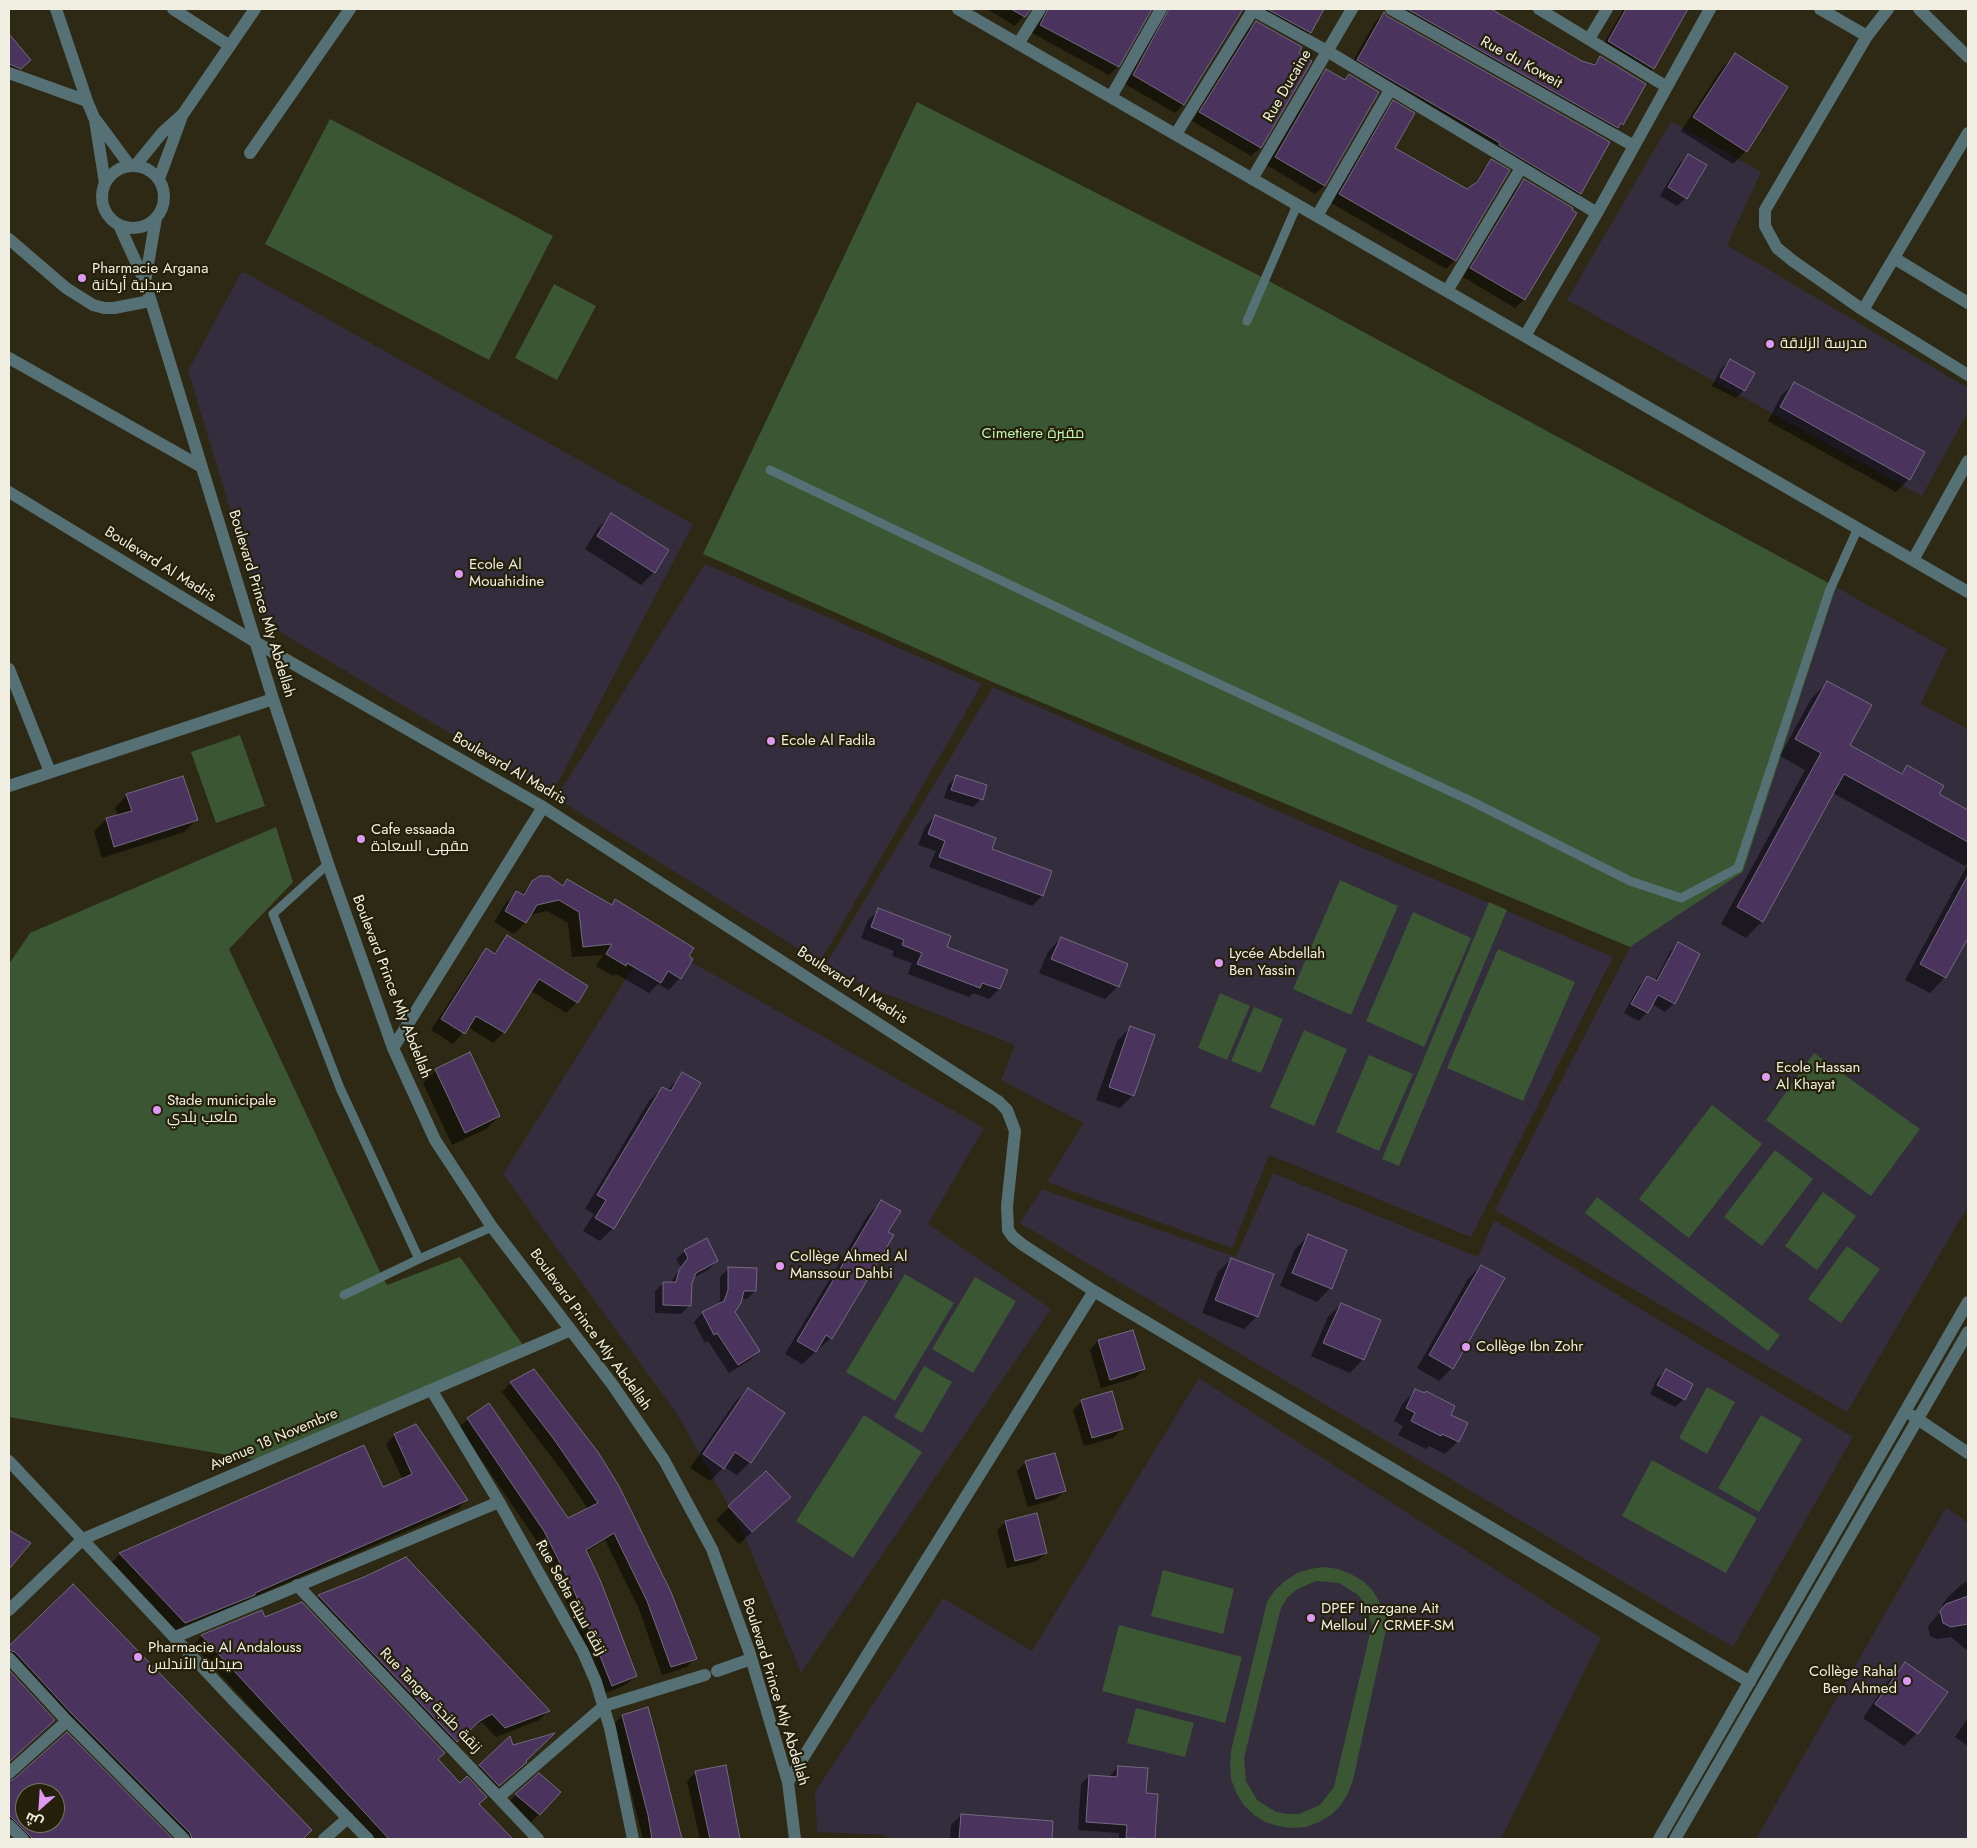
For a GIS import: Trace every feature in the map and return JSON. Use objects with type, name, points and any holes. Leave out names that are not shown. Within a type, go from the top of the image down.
[{"type":"street","points":[[56,9],[95,120],[105,182],[102,194],[104,207],[110,218],[120,225],[132,228],[146,226],[156,218],[163,206],[164,192],[159,179],[144,168],[132,166],[120,168],[105,182]]},
{"type":"street","points":[[173,9],[230,46]]},
{"type":"street","points":[[132,166],[183,114],[255,9]]},
{"type":"street","points":[[250,153],[350,9]]},
{"type":"street","points":[[959,9],[1968,592]]},
{"type":"street","points":[[1018,44],[1040,9]]},
{"type":"street","points":[[1111,97],[1161,9]]},
{"type":"street","points":[[1176,134],[1252,9],[1327,51],[1597,213]]},
{"type":"street","name":"Rue Ducaine","points":[[1252,179],[1352,9]]},
{"type":"street","name":"Rue du Koweit","points":[[1391,9],[1634,146]]},
{"type":"street","points":[[1540,9],[1667,87]]},
{"type":"street","points":[[1589,39],[1607,9]]},
{"type":"street","points":[[1525,336],[1597,213],[1710,9]]},
{"type":"street","points":[[1820,9],[1867,36]]},
{"type":"street","points":[[1888,9],[1867,36],[1765,210],[1765,226],[1777,248],[1863,310],[1968,375]]},
{"type":"street","points":[[1919,9],[1968,57]]},
{"type":"street","points":[[9,73],[87,101]]},
{"type":"street","points":[[1317,216],[1390,90]]},
{"type":"street","points":[[159,179],[183,114]]},
{"type":"street","points":[[95,120],[132,166]]},
{"type":"street","points":[[1863,310],[1968,133]]},
{"type":"street","points":[[1447,291],[1522,168]]},
{"type":"street","name":"Boulevard Prince Mly Abdellah","points":[[145,282],[156,218]]},
{"type":"street","name":"Boulevard Prince Mly Abdellah","points":[[120,225],[145,282],[273,699],[328,864],[393,1048],[435,1140],[492,1227],[612,1384],[664,1460],[712,1549],[751,1659],[788,1782],[794,1839]]},
{"type":"street","points":[[9,239],[66,288],[92,305],[114,308],[150,301]]},
{"type":"street","points":[[1894,258],[1968,303]]},
{"type":"street","points":[[9,358],[200,466]]},
{"type":"street","points":[[1913,560],[1968,462]]},
{"type":"street","name":"Boulevard Al Madris","points":[[9,492],[256,644],[543,807],[998,1101],[1007,1110],[1015,1131],[1008,1206],[1008,1230],[1023,1245],[1094,1291]]},
{"type":"street","points":[[10,676],[50,772]]},
{"type":"street","points":[[9,786],[273,699]]},
{"type":"street","points":[[393,1048],[543,807]]},
{"type":"street","points":[[788,1782],[1094,1291],[1750,1682]]},
{"type":"street","points":[[1659,1839],[1904,1410],[1968,1302]]},
{"type":"street","points":[[1675,1839],[1967,1335],[1952,1329]]},
{"type":"street","name":"Avenue 18 Novembre","points":[[9,1610],[83,1539],[572,1330]]},
{"type":"street","name":"Rue Sebta زنقة سبتة","points":[[432,1390],[499,1502],[583,1652],[604,1706],[633,1839]]},
{"type":"street","points":[[1904,1410],[1968,1453]]},
{"type":"street","points":[[9,1461],[368,1839]]},
{"type":"street","points":[[175,1637],[499,1502]]},
{"type":"street","name":"Rue Tanger زنقة طنجة","points":[[297,1585],[538,1839]]},
{"type":"street","points":[[9,1658],[67,1721],[184,1839]]},
{"type":"street","points":[[717,1671],[751,1659]]},
{"type":"street","points":[[499,1797],[604,1706],[705,1675]]},
{"type":"street","points":[[9,1773],[67,1721]]},
{"type":"street","points":[[324,1839],[348,1818]]},
{"type":"street","points":[[9,1825],[23,1839]]},
{"type":"lane","points":[[1246,320],[1298,205]]},
{"type":"lane","points":[[770,470],[1159,656],[1472,801],[1630,881],[1681,898],[1738,868],[1829,592],[1858,528]]},
{"type":"lane","points":[[328,864],[273,914],[340,1088],[419,1259]]},
{"type":"lane","points":[[344,1294],[492,1227]]},
{"type":"shaded area","name":"مدرسة الزلاقة","points":[[1671,121],[1761,172],[1727,245],[1968,388],[1968,412],[1922,496],[1567,300]]},
{"type":"shaded area","name":"Ecole Al Mouahidine","points":[[242,271],[693,524],[552,794],[265,623],[188,371]]},
{"type":"shaded area","name":"Ecole Al Fadila","points":[[705,564],[982,684],[820,962],[556,798]]},
{"type":"shaded area","name":"Ecole Hassan Al Khayat","points":[[1836,587],[1947,649],[1921,704],[1968,729],[1968,1206],[1847,1412],[1495,1210],[1630,947],[1743,872]]},
{"type":"shaded area","name":"Lycée Abdellah Ben Yassin","points":[[993,687],[1613,957],[1471,1237],[1269,1155],[1232,1248],[1047,1182],[1083,1123],[1001,1080],[1015,1045],[823,969]]},
{"type":"shaded area","name":"Collège Ahmed Al Manssour Dahbi","points":[[651,939],[984,1128],[928,1224],[1051,1309],[801,1673],[743,1532],[677,1414],[503,1174]]},
{"type":"shaded area","name":"Collège Ibn Zohr","points":[[1273,1173],[1478,1257],[1494,1220],[1853,1437],[1733,1647],[1020,1223],[1042,1189],[1236,1257]]},
{"type":"shaded area","name":"DPEF Inezgane Ait Melloul / CRMEF-SM","points":[[1199,1378],[1601,1638],[1501,1839],[887,1839],[887,1835],[817,1832],[815,1792],[943,1598],[1032,1651]]},
{"type":"shaded area","name":"Collège Rahal Ben Ahmed","points":[[1946,1507],[1968,1523],[1968,1839],[1756,1839]]},
{"type":"green space","name":"Cimetiere مقبرة","points":[[917,102],[1256,274],[1836,587],[1743,872],[1630,947],[990,681],[703,554]]},
{"type":"green space","points":[[330,119],[553,236],[489,360],[265,244]]},
{"type":"green space","points":[[554,284],[596,306],[557,380],[515,358]]},
{"type":"green space","points":[[240,735],[265,806],[216,823],[191,752]]},
{"type":"green space","name":"Stade municipale ملعب بلدي","points":[[276,827],[293,882],[229,949],[382,1276],[387,1285],[460,1257],[528,1352],[273,1463],[9,1417],[9,964],[30,933]]},
{"type":"green space","points":[[1340,880],[1398,906],[1351,1015],[1293,989]]},
{"type":"green space","points":[[1489,902],[1507,910],[1399,1166],[1382,1159]]},
{"type":"green space","points":[[1413,912],[1471,938],[1424,1047],[1366,1021]]},
{"type":"green space","points":[[1498,949],[1575,982],[1523,1101],[1447,1068]]},
{"type":"green space","points":[[1220,993],[1250,1006],[1227,1060],[1198,1048]]},
{"type":"green space","points":[[1254,1007],[1283,1019],[1261,1073],[1231,1061]]},
{"type":"green space","points":[[1304,1030],[1347,1049],[1314,1126],[1270,1107]]},
{"type":"green space","points":[[1814,1053],[1920,1129],[1871,1196],[1766,1120]]},
{"type":"green space","points":[[1369,1055],[1413,1074],[1379,1151],[1336,1132]]},
{"type":"green space","points":[[1712,1105],[1762,1144],[1689,1238],[1639,1199]]},
{"type":"green space","points":[[1775,1150],[1813,1179],[1762,1246],[1724,1217]]},
{"type":"green space","points":[[1823,1192],[1856,1216],[1817,1270],[1785,1246]]},
{"type":"green space","points":[[1597,1197],[1780,1335],[1768,1351],[1585,1213]]},
{"type":"green space","points":[[1847,1246],[1880,1269],[1841,1323],[1808,1299]]},
{"type":"green space","points":[[905,1274],[954,1303],[895,1401],[846,1372]]},
{"type":"green space","points":[[975,1277],[1016,1301],[973,1373],[932,1349]]},
{"type":"green space","points":[[924,1366],[952,1382],[922,1433],[894,1417]]},
{"type":"green space","points":[[1707,1387],[1735,1402],[1707,1454],[1679,1438]]},
{"type":"green space","points":[[864,1415],[922,1452],[853,1558],[796,1521]]},
{"type":"green space","points":[[1761,1415],[1802,1439],[1759,1512],[1718,1488]]},
{"type":"green space","points":[[1652,1460],[1757,1518],[1726,1573],[1622,1516]]},
{"type":"green space","points":[[1324,1567],[1338,1569],[1363,1581],[1373,1591],[1380,1603],[1385,1616],[1386,1630],[1353,1780],[1348,1793],[1341,1805],[1331,1815],[1306,1827],[1292,1828],[1265,1822],[1243,1804],[1231,1779],[1230,1765],[1231,1751],[1267,1602],[1275,1590],[1285,1581],[1297,1573]],"holes":[[[1316,1581],[1339,1583],[1358,1595],[1365,1604],[1372,1625],[1334,1787],[1320,1805],[1299,1814],[1276,1812],[1257,1800],[1246,1781],[1244,1758],[1281,1608],[1287,1598],[1296,1590]]]},
{"type":"green space","points":[[1163,1570],[1234,1589],[1223,1634],[1151,1616]]},
{"type":"green space","points":[[1119,1625],[1242,1657],[1225,1723],[1102,1691]]},
{"type":"green space","points":[[1136,1708],[1194,1723],[1185,1757],[1127,1743]]},
{"type":"building","points":[[1011,9],[1031,9],[1025,17]]},
{"type":"building","points":[[1048,9],[1152,9],[1119,67],[1040,25]]},
{"type":"building","points":[[1169,9],[1243,9],[1184,105],[1133,75]]},
{"type":"building","points":[[1267,9],[1324,9],[1311,33]]},
{"type":"building","points":[[1407,9],[1491,9],[1582,61],[1595,65],[1600,56],[1646,84],[1623,125],[1621,123],[1618,128]]},
{"type":"building","points":[[1626,9],[1688,9],[1654,69],[1608,41]]},
{"type":"building","points":[[1384,12],[1387,16],[1610,142],[1581,194],[1499,145],[1500,143],[1357,60]]},
{"type":"building","points":[[1256,21],[1302,47],[1299,53],[1312,61],[1261,148],[1199,112]]},
{"type":"building","points":[[9,34],[31,60],[21,69],[9,64]]},
{"type":"building","points":[[1735,53],[1788,87],[1747,152],[1693,117]]},
{"type":"building","points":[[1326,69],[1345,80],[1349,74],[1379,92],[1325,186],[1275,157]]},
{"type":"building","points":[[1393,100],[1415,113],[1395,148],[1467,189],[1477,182],[1491,159],[1510,170],[1456,261],[1339,194]]},
{"type":"building","points":[[1688,154],[1707,165],[1687,199],[1668,187]]},
{"type":"building","points":[[1524,179],[1573,208],[1572,210],[1577,213],[1525,300],[1470,268]]},
{"type":"building","points":[[1730,359],[1755,373],[1745,391],[1720,377]]},
{"type":"building","points":[[1794,382],[1925,452],[1910,480],[1780,407]]},
{"type":"building","points":[[611,513],[669,550],[655,573],[597,536]]},
{"type":"building","points":[[1827,681],[1872,705],[1850,745],[1902,774],[1907,765],[1944,786],[1939,794],[1968,810],[1968,842],[1844,774],[1763,922],[1737,907],[1821,753],[1795,739]]},
{"type":"building","points":[[956,775],[987,785],[983,800],[951,790]]},
{"type":"building","points":[[183,776],[198,820],[114,847],[106,818],[132,811],[126,794]]},
{"type":"building","points":[[935,815],[996,838],[992,849],[1052,871],[1043,896],[939,857],[945,841],[928,834]]},
{"type":"building","points":[[1968,875],[1968,938],[1946,978],[1920,964]]},
{"type":"building","points":[[540,876],[549,876],[563,886],[567,879],[612,905],[615,899],[694,948],[689,956],[693,959],[681,979],[668,971],[661,983],[627,963],[626,966],[606,954],[612,944],[583,947],[579,912],[559,900],[537,905],[526,923],[505,911],[516,891],[524,895],[532,881]]},
{"type":"building","points":[[878,908],[951,936],[947,947],[1008,970],[1000,989],[982,983],[980,988],[917,964],[922,953],[902,945],[904,940],[871,927]]},
{"type":"building","points":[[507,935],[588,986],[578,1003],[539,979],[505,1033],[476,1016],[465,1034],[441,1019],[486,948],[495,954]]},
{"type":"building","points":[[1061,937],[1128,964],[1119,987],[1051,959]]},
{"type":"building","points":[[1678,942],[1700,954],[1675,1004],[1658,995],[1648,1013],[1631,1004],[1647,976],[1657,981]]},
{"type":"building","points":[[1130,1026],[1155,1035],[1134,1096],[1109,1087]]},
{"type":"building","points":[[470,1052],[500,1116],[465,1133],[435,1069]]},
{"type":"building","points":[[682,1072],[701,1083],[614,1229],[595,1218],[606,1200],[597,1195],[662,1087],[671,1091]]},
{"type":"building","points":[[881,1200],[901,1211],[888,1232],[894,1235],[832,1339],[826,1335],[816,1352],[797,1341]]},
{"type":"building","points":[[1308,1234],[1347,1250],[1332,1289],[1292,1273]]},
{"type":"building","points":[[707,1238],[718,1261],[696,1273],[692,1283],[691,1306],[663,1305],[663,1282],[676,1282],[679,1270],[688,1258],[684,1250]]},
{"type":"building","points":[[1231,1258],[1274,1274],[1258,1317],[1215,1300]]},
{"type":"building","points":[[1481,1265],[1505,1278],[1453,1369],[1429,1355]]},
{"type":"building","points":[[728,1267],[757,1268],[756,1291],[744,1291],[741,1303],[735,1312],[760,1351],[738,1365],[717,1333],[714,1335],[702,1312],[724,1301],[728,1290]]},
{"type":"building","points":[[1341,1303],[1381,1320],[1364,1360],[1323,1343]]},
{"type":"building","points":[[1133,1330],[1145,1369],[1110,1380],[1098,1340]]},
{"type":"building","points":[[534,1369],[598,1452],[619,1486],[671,1592],[697,1659],[671,1667],[647,1601],[614,1533],[586,1550],[601,1582],[637,1676],[612,1686],[575,1593],[544,1531],[467,1418],[489,1403],[568,1518],[598,1503],[553,1438],[510,1382]]},
{"type":"building","points":[[1666,1369],[1693,1384],[1685,1400],[1657,1385]]},
{"type":"building","points":[[748,1388],[785,1413],[751,1463],[735,1452],[724,1469],[703,1454]]},
{"type":"building","points":[[1415,1389],[1425,1393],[1426,1391],[1455,1406],[1451,1415],[1468,1423],[1459,1442],[1442,1434],[1441,1436],[1411,1421],[1415,1413],[1406,1408]]},
{"type":"building","points":[[1112,1391],[1123,1429],[1092,1438],[1081,1400]]},
{"type":"building","points":[[416,1424],[468,1500],[255,1593],[255,1595],[185,1623],[119,1553],[364,1445],[383,1487],[397,1481],[412,1474],[394,1434]]},
{"type":"building","points":[[1055,1453],[1066,1491],[1036,1499],[1025,1461]]},
{"type":"building","points":[[766,1471],[791,1497],[752,1532],[728,1506]]},
{"type":"building","points":[[1037,1513],[1047,1553],[1015,1561],[1005,1521]]},
{"type":"building","points":[[9,1530],[31,1543],[9,1569]]},
{"type":"building","points":[[406,1557],[550,1711],[505,1728],[492,1714],[480,1721],[457,1742],[318,1595],[364,1577]]},
{"type":"building","points":[[73,1584],[312,1830],[303,1839],[192,1839],[190,1833],[73,1715],[15,1652],[9,1650],[9,1646]]},
{"type":"building","points":[[1968,1596],[1968,1624],[1951,1627],[1943,1623],[1940,1611],[1946,1604]]},
{"type":"building","points":[[302,1602],[445,1753],[438,1759],[460,1783],[467,1776],[487,1797],[479,1804],[513,1839],[389,1839],[201,1635],[262,1610],[265,1617]]},
{"type":"building","points":[[1905,1662],[1948,1692],[1918,1734],[1875,1704]]},
{"type":"building","points":[[9,1670],[55,1720],[9,1762]]},
{"type":"building","points":[[648,1707],[682,1839],[652,1839],[648,1815],[622,1715]]},
{"type":"building","points":[[67,1732],[173,1839],[33,1839],[27,1833],[65,1833],[65,1783],[15,1783],[15,1821],[9,1815],[9,1781],[14,1779]]},
{"type":"building","points":[[555,1733],[527,1762],[499,1786],[479,1765],[510,1736],[513,1745]]},
{"type":"building","points":[[726,1765],[740,1839],[710,1839],[695,1771]]},
{"type":"building","points":[[1118,1766],[1148,1768],[1146,1793],[1158,1794],[1155,1839],[1126,1838],[1127,1825],[1086,1822],[1089,1775],[1117,1777]]},
{"type":"building","points":[[539,1773],[561,1792],[540,1815],[515,1794]]},
{"type":"building","points":[[961,1814],[1053,1821],[1052,1839],[959,1839]]},
{"type":"place","name":"Pharmacie Argana صيدلية أركانة","points":[[82,278]]},
{"type":"place","name":"مدرسة الزلاقة","points":[[1770,344]]},
{"type":"place","name":"Ecole Al Mouahidine","points":[[459,574]]},
{"type":"place","name":"Ecole Al Fadila","points":[[771,741]]},
{"type":"place","name":"Cafe essaada مقهى السعادة","points":[[361,839]]},
{"type":"place","name":"Lycée Abdellah Ben Yassin","points":[[1219,963]]},
{"type":"place","name":"Ecole Hassan Al Khayat","points":[[1766,1077]]},
{"type":"place","name":"Stade municipale ملعب بلدي","points":[[157,1110]]},
{"type":"place","name":"Collège Ahmed Al Manssour Dahbi","points":[[780,1266]]},
{"type":"place","name":"Collège Ibn Zohr","points":[[1466,1347]]},
{"type":"place","name":"DPEF Inezgane Ait Melloul / CRMEF-SM","points":[[1311,1618]]},
{"type":"place","name":"Pharmacie Al Andalouss صيدلية الأندلس","points":[[138,1657]]},
{"type":"place","name":"Collège Rahal Ben Ahmed","points":[[1907,1681]]}]
